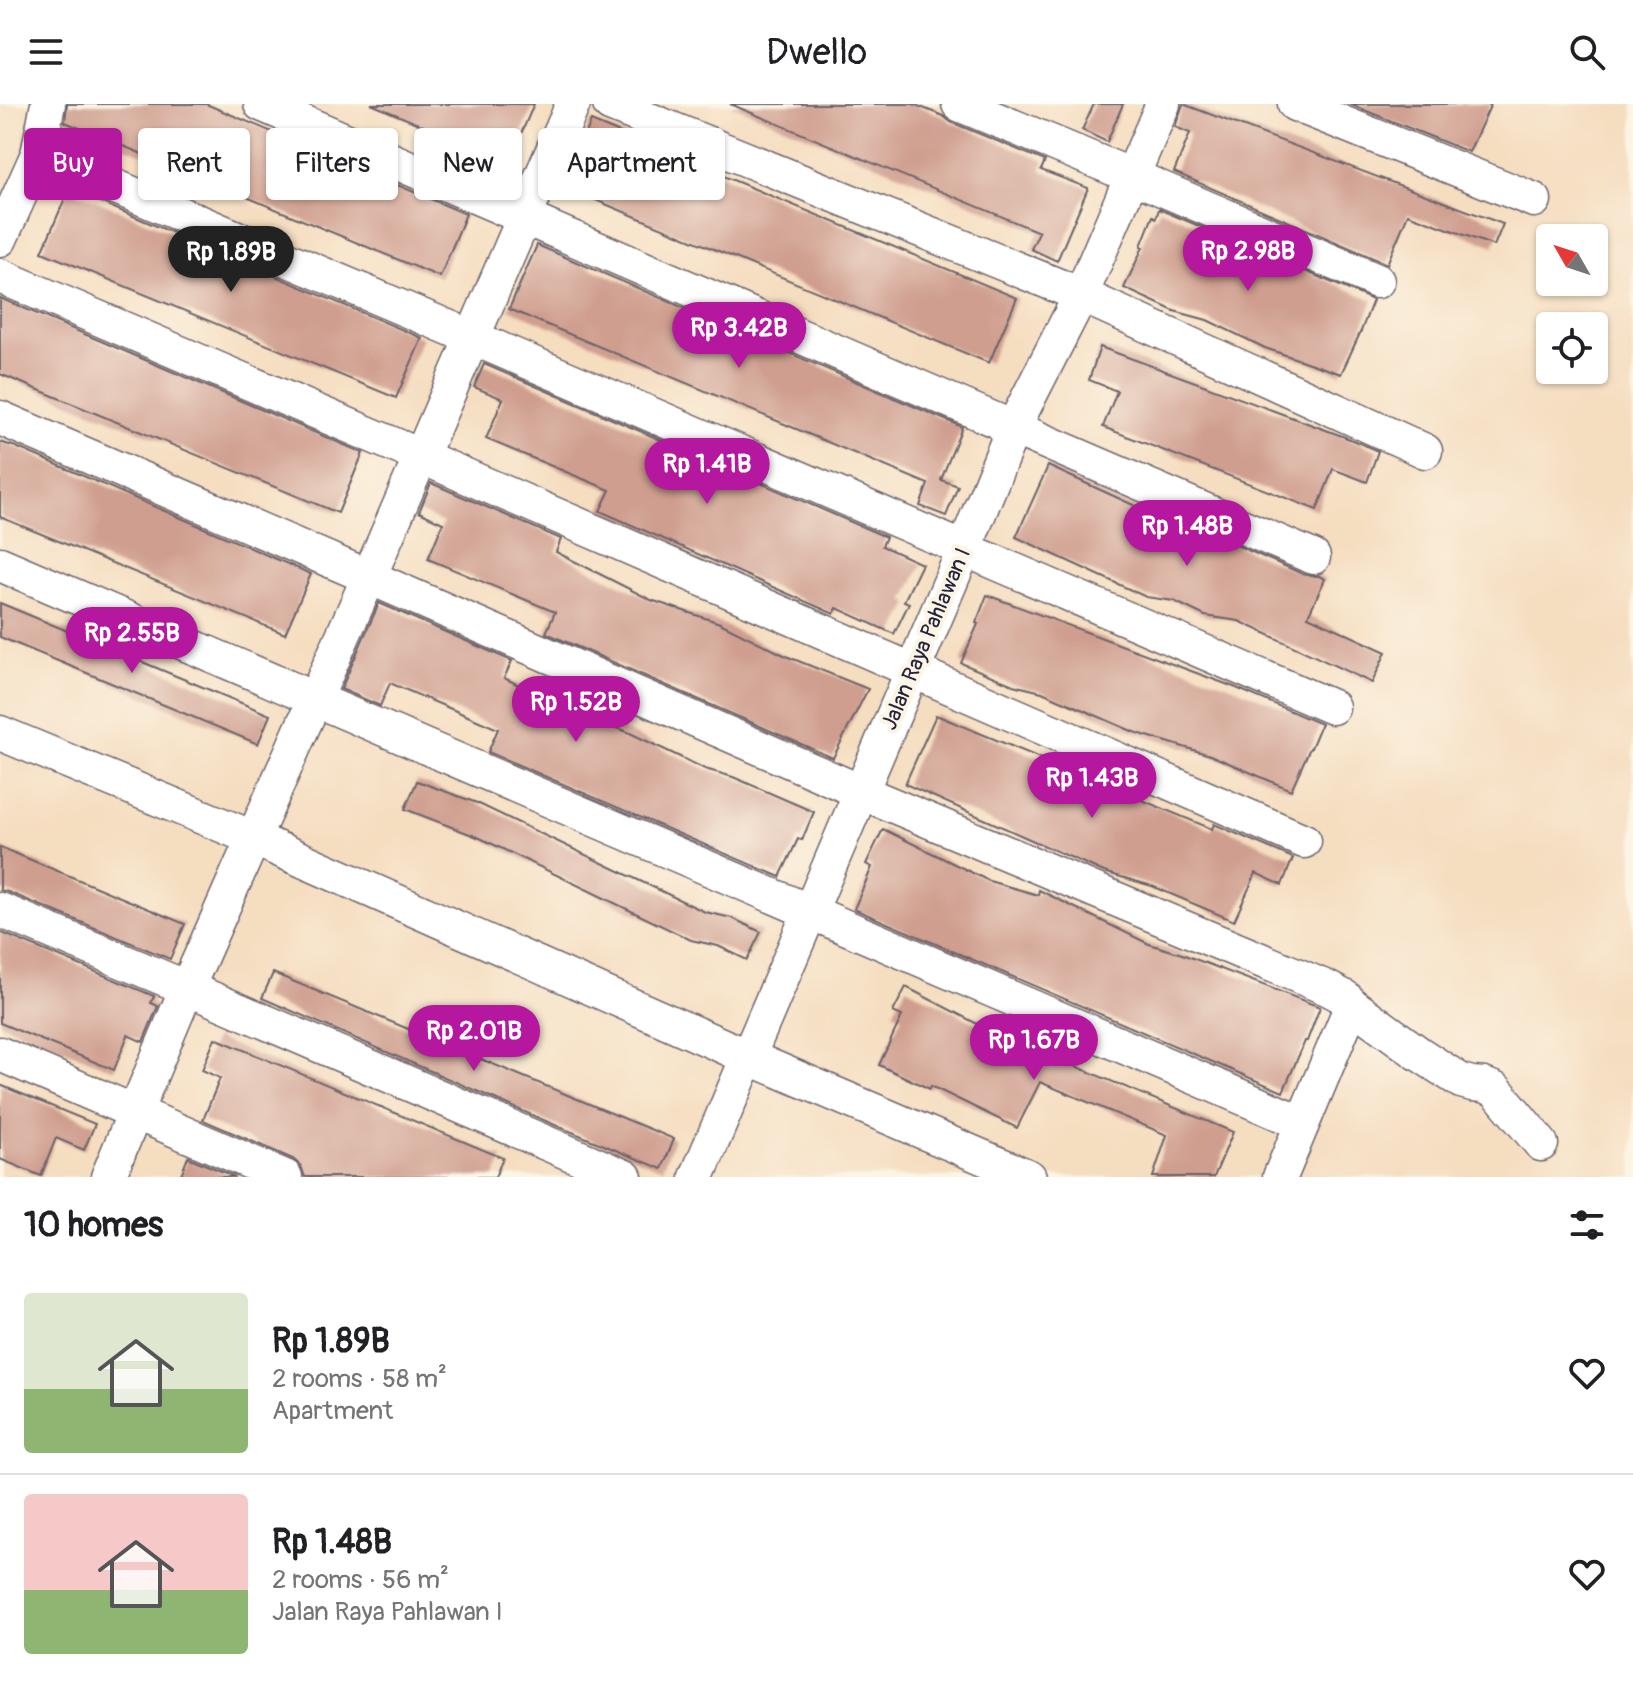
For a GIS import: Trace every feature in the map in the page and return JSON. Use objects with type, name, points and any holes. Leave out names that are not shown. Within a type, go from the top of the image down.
[{"type":"street","points":[[43,128],[48,104]]},
{"type":"street","points":[[261,104],[1313,557]]},
{"type":"street","points":[[108,1177],[187,988],[316,699],[573,104]]},
{"type":"street","points":[[610,104],[1081,295],[1425,451]]},
{"type":"street","points":[[959,104],[1377,281]]},
{"type":"street","name":"Jalan Raya Pahlawan I","points":[[697,1177],[1014,426],[1081,295],[1163,104]]},
{"type":"street","points":[[1295,104],[1534,200]]},
{"type":"street","points":[[0,239],[24,185]]},
{"type":"street","points":[[122,190],[1332,707]]},
{"type":"street","points":[[0,276],[1304,841]]},
{"type":"street","points":[[0,418],[861,792],[1327,988],[1346,998],[1418,1053],[1461,1081],[1496,1090],[1541,1144]]},
{"type":"street","points":[[0,564],[1302,1123]]},
{"type":"street","points":[[0,733],[253,838],[748,1057],[1029,1177]]},
{"type":"street","points":[[0,910],[625,1177]]},
{"type":"street","points":[[1280,1177],[1352,1005]]},
{"type":"street","points":[[0,1054],[285,1177]]},
{"type":"building","points":[[67,104],[206,104],[266,129],[266,200],[398,200],[398,185],[414,192],[414,200],[433,200],[466,214],[440,277],[250,198],[250,128],[138,128],[138,152],[122,146],[122,128],[80,128],[65,122]]},
{"type":"building","points":[[371,104],[534,104],[522,132],[522,128],[428,128]]},
{"type":"building","points":[[730,104],[913,104],[1045,161],[1041,170],[1088,188],[1057,261],[1031,249],[1039,232]]},
{"type":"building","points":[[1094,104],[1123,104],[1107,142],[1082,130]]},
{"type":"building","points":[[1183,104],[1503,224],[1494,246],[1408,214],[1387,264],[1174,172],[1190,133],[1175,127]]},
{"type":"building","points":[[1349,104],[1491,104],[1469,152]]},
{"type":"building","points":[[591,121],[608,128],[588,128]]},
{"type":"building","points":[[725,177],[1017,298],[989,363],[595,200],[725,200]]},
{"type":"building","points":[[64,200],[95,200],[422,338],[396,398],[42,252]]},
{"type":"building","points":[[1159,209],[1373,300],[1341,374],[1265,348],[1207,320],[1174,311],[1124,288],[1153,216],[1156,218]]},
{"type":"building","points":[[537,245],[962,427],[941,480],[958,486],[946,516],[920,506],[928,484],[509,309]]},
{"type":"building","points":[[0,298],[363,453],[338,513],[0,374]]},
{"type":"building","points":[[1100,347],[1378,451],[1367,482],[1333,469],[1317,510],[1103,427],[1117,391],[1089,380]]},
{"type":"building","points":[[484,364],[886,537],[882,546],[922,564],[904,601],[909,603],[894,634],[837,608],[834,614],[600,511],[610,490],[486,439],[503,399],[474,387]]},
{"type":"building","points":[[0,442],[311,574],[285,634],[0,517]]},
{"type":"building","points":[[1048,466],[1153,514],[1174,518],[1305,575],[1325,579],[1308,616],[1386,652],[1372,683],[1239,621],[1205,616],[1174,601],[1146,597],[1016,537]]},
{"type":"building","points":[[431,483],[561,539],[556,552],[651,600],[720,623],[786,656],[868,689],[833,758],[546,633],[555,612],[428,559],[443,523],[419,512]]},
{"type":"building","points":[[987,595],[1234,687],[1321,724],[1291,790],[1210,755],[1134,732],[1042,692],[1013,685],[961,663]]},
{"type":"building","points":[[0,603],[270,715],[258,744],[0,637]]},
{"type":"building","points":[[379,603],[512,661],[504,678],[705,769],[733,777],[814,812],[780,877],[488,752],[498,729],[463,714],[390,683],[380,706],[341,689]]},
{"type":"building","points":[[936,715],[1212,829],[1214,824],[1293,858],[1282,885],[1256,873],[1234,921],[1152,886],[1104,872],[905,784]]},
{"type":"building","points":[[417,781],[477,803],[705,912],[732,918],[761,932],[747,960],[718,946],[691,940],[480,838],[405,809]]},
{"type":"building","points":[[883,829],[989,881],[1038,895],[1039,890],[1149,944],[1320,1007],[1283,1092],[854,909],[872,867],[866,864]]},
{"type":"building","points":[[0,847],[185,924],[170,959],[0,890]]},
{"type":"building","points":[[0,932],[154,996],[151,1003],[158,1006],[143,1042],[128,1035],[114,1070],[0,1023]]},
{"type":"building","points":[[273,973],[674,1139],[662,1169],[262,998]]},
{"type":"building","points":[[906,987],[989,1030],[1233,1132],[1214,1177],[1153,1177],[1167,1135],[1040,1082],[1017,1128],[931,1086],[930,1089],[879,1065],[902,1016],[893,1012]]},
{"type":"building","points":[[215,1038],[503,1158],[495,1177],[305,1177],[301,1166],[293,1159],[203,1120],[220,1078],[202,1070]]},
{"type":"building","points":[[0,1085],[95,1124],[84,1150],[56,1138],[41,1176],[0,1159]]},
{"type":"building","points":[[188,1157],[235,1177],[180,1177]]}]
